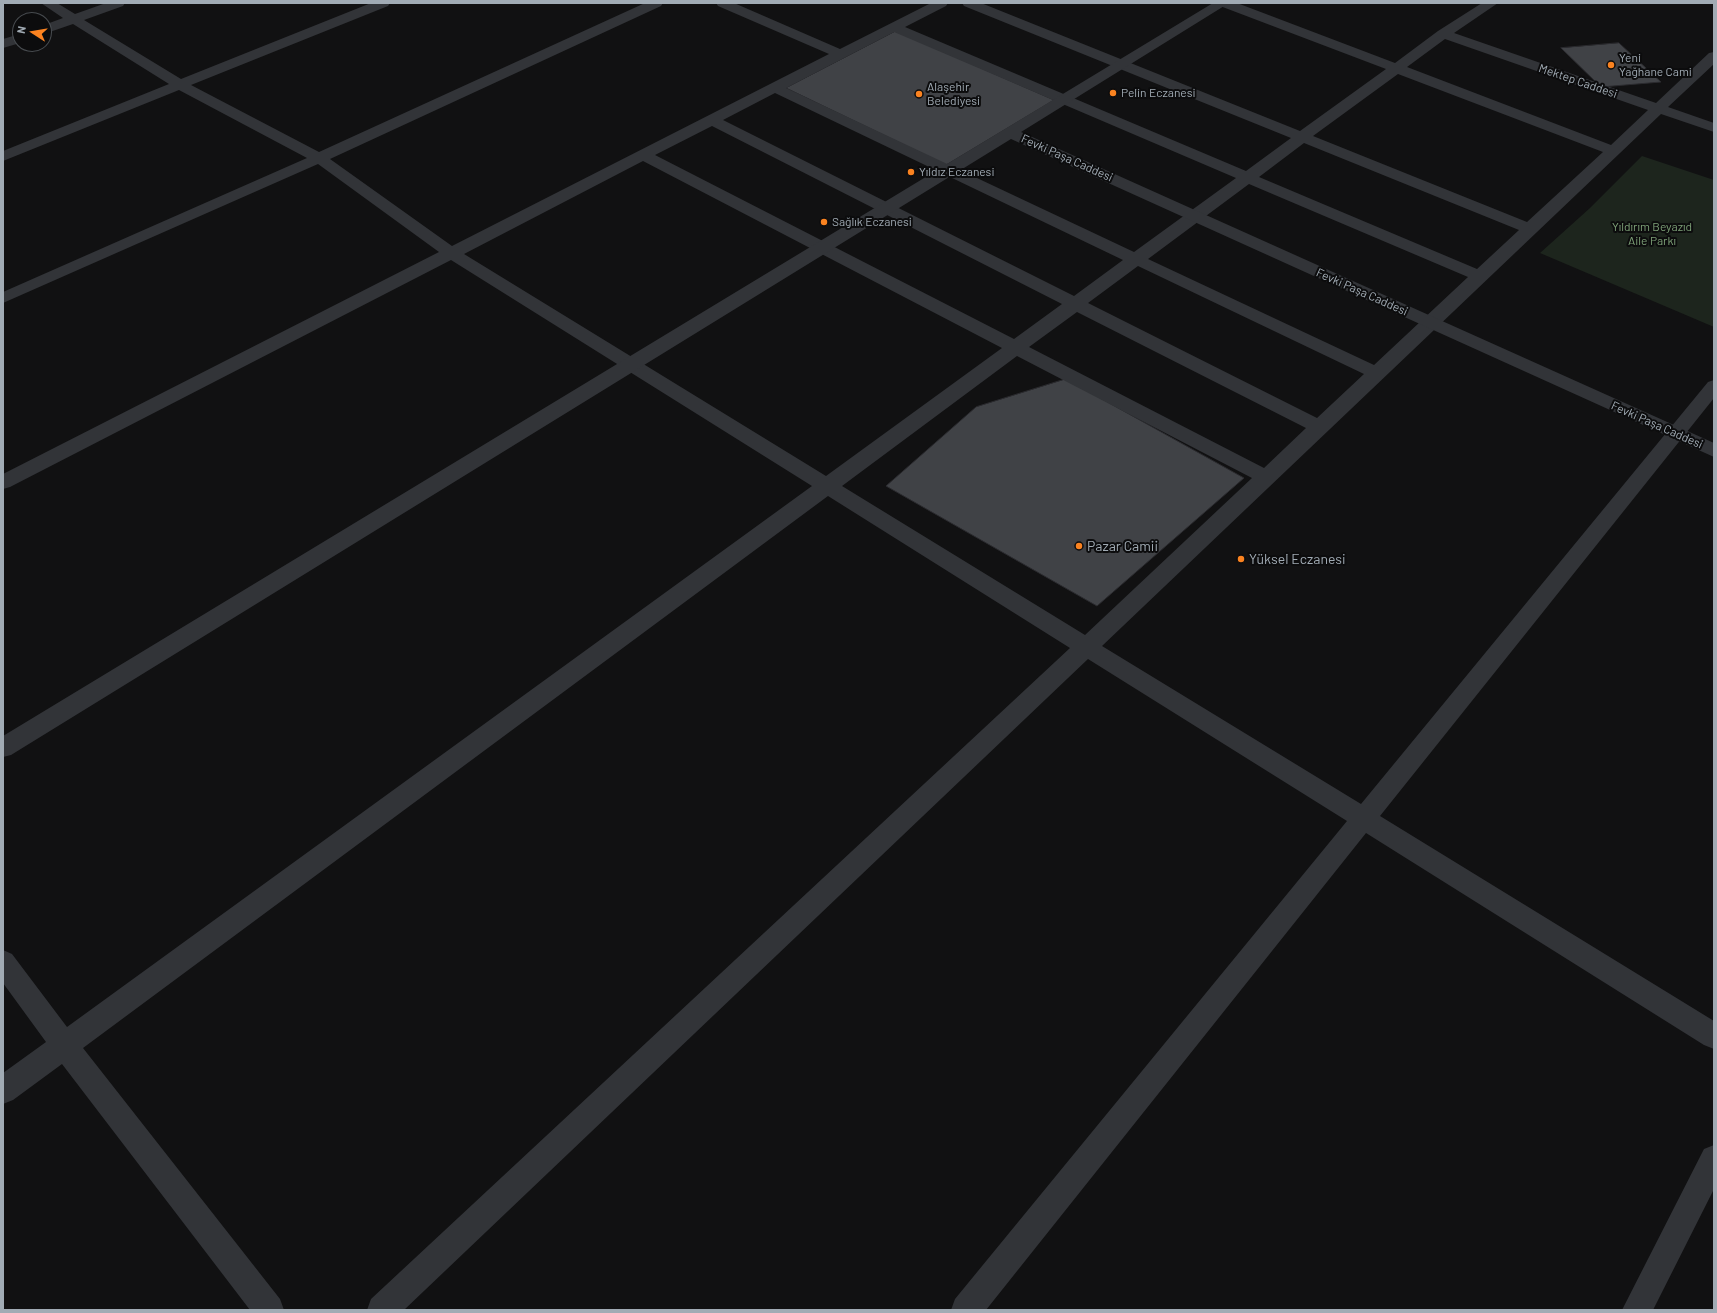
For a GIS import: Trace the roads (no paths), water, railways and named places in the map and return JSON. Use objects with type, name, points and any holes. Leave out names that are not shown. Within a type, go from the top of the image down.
[{"type":"street","points":[[48,3],[180,85],[319,158],[451,253],[1714,1036]]},
{"type":"street","points":[[52,27],[118,3]]},
{"type":"street","points":[[3,156],[383,3]]},
{"type":"street","points":[[3,298],[319,158],[656,3]]},
{"type":"street","points":[[723,3],[840,54]]},
{"type":"street","points":[[3,482],[941,3]]},
{"type":"street","points":[[969,3],[1530,229]]},
{"type":"street","points":[[3,748],[1224,3],[1612,152]]},
{"type":"street","points":[[3,1090],[1396,68],[1443,34],[1491,3]]},
{"type":"street","points":[[894,27],[1479,276]]},
{"type":"street","name":"Mektep Caddesi","points":[[1443,34],[1714,128]]},
{"type":"street","points":[[382,1310],[1714,56]]},
{"type":"street","points":[[775,88],[1376,373]]},
{"type":"street","points":[[712,120],[1319,427]]},
{"type":"street","name":"Fevki Paşa Caddesi","points":[[1010,133],[1714,451]]},
{"type":"street","points":[[643,155],[1266,477]]},
{"type":"street","points":[[966,1310],[1714,386]]},
{"type":"street","points":[[3,962],[64,1045],[268,1310]]},
{"type":"street","points":[[1637,1310],[1714,1159]]},
{"type":"place","name":"Yeni Yağhane Cami","points":[[1611,65]]},
{"type":"place","name":"Pelin Eczanesi","points":[[1113,93]]},
{"type":"place","name":"Alaşehir Belediyesi","points":[[919,94]]},
{"type":"place","name":"Yıldız Eczanesi","points":[[911,172]]},
{"type":"place","name":"Sağlık Eczanesi","points":[[824,222]]},
{"type":"place","name":"Pazar Camii","points":[[1079,546]]},
{"type":"place","name":"Yüksel Eczanesi","points":[[1241,559]]},
{"type":"park label","name":"Yıldırım Beyazıd Aile Parkı","points":[[1652,234]]}]
